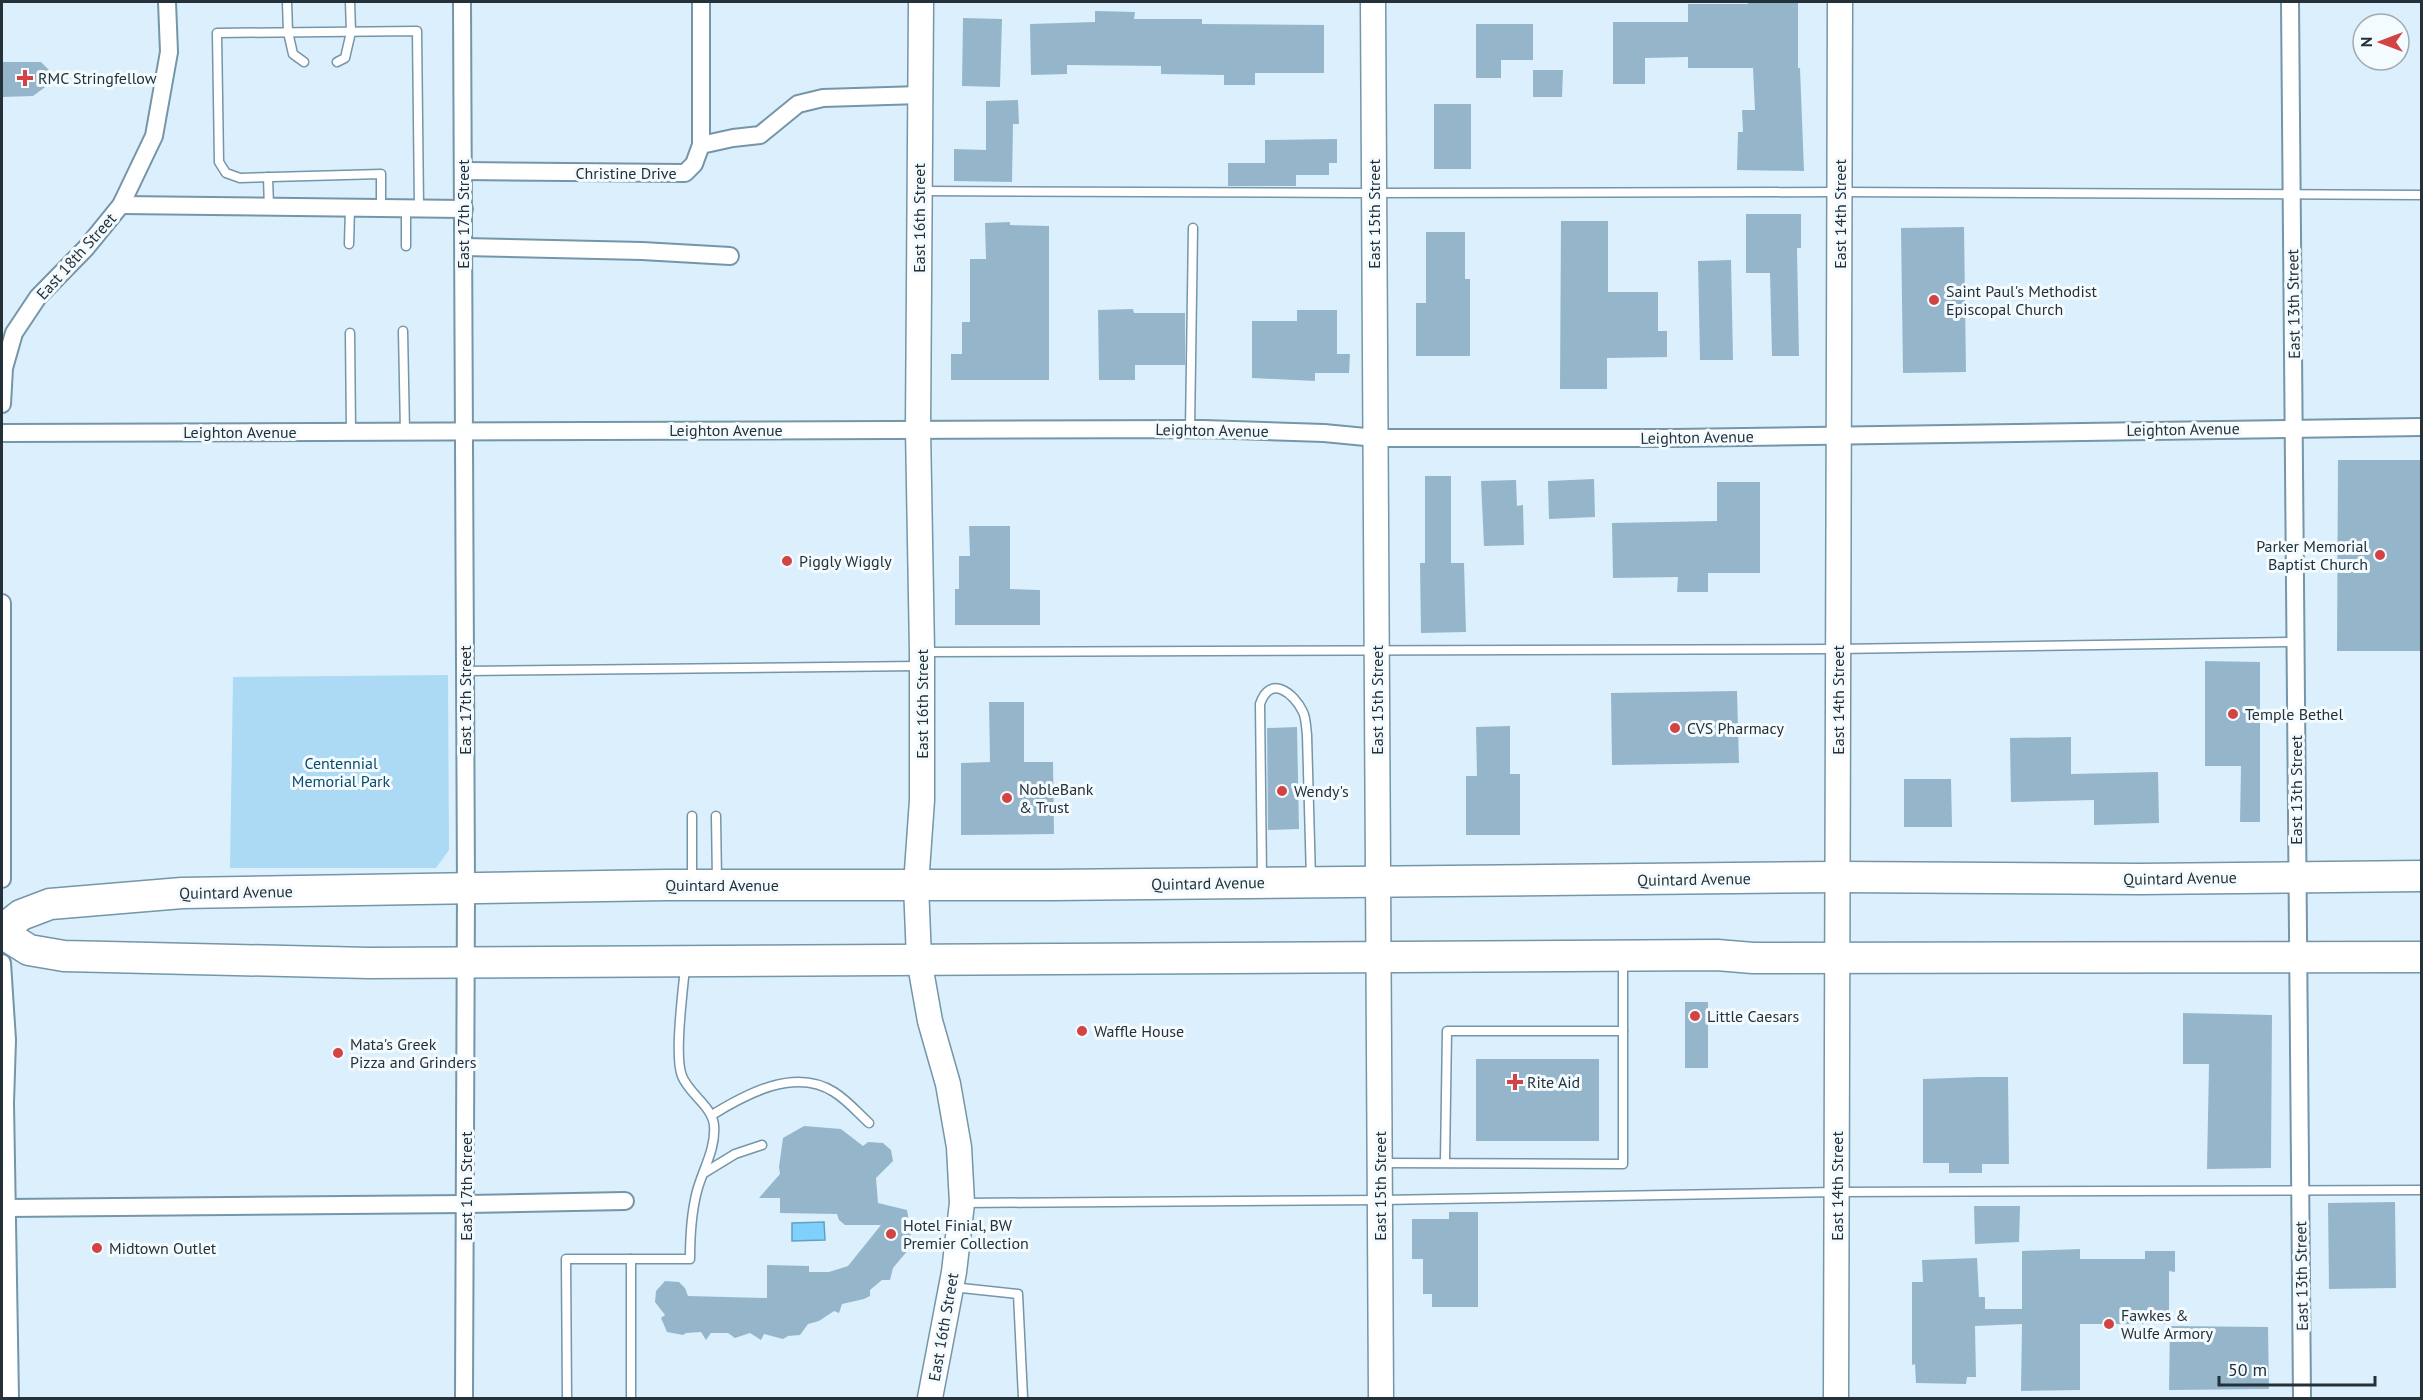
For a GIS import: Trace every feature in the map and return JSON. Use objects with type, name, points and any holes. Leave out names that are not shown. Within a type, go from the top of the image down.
[{"type":"highway","name":"Quintard Avenue","points":[[2421,876],[2140,879],[1838,877],[1262,883],[705,885],[182,893],[50,904],[21,915],[2,931],[28,950],[64,956],[369,963],[1623,956],[2421,957]]},
{"type":"street","name":"East 18th Street","points":[[2,404],[4,368],[14,333],[38,297],[86,248],[121,205],[154,136],[169,52],[167,2]]},
{"type":"street","name":"East 17th Street","points":[[462,2],[467,1204],[464,1398]]},
{"type":"street","name":"Christine Drive","points":[[464,171],[685,173],[694,164],[700,145],[701,2]]},
{"type":"street","name":"East 16th Street","points":[[921,2],[918,429],[922,659],[921,800],[916,885],[919,960],[930,1021],[948,1084],[959,1147],[962,1203],[951,1286],[930,1398]]},
{"type":"street","name":"East 15th Street","points":[[1373,2],[1381,1398]]},
{"type":"street","name":"East 14th Street","points":[[1836,1398],[1840,2]]},
{"type":"street","name":"East 13th Street","points":[[2290,2],[2302,1398]]},
{"type":"street","points":[[700,145],[760,135],[798,104],[823,98],[920,95]]},
{"type":"street","points":[[121,205],[464,209]]},
{"type":"street","points":[[464,247],[642,251],[730,256]]},
{"type":"street","name":"Leighton Avenue","points":[[2,433],[1190,429],[1324,433],[1376,438],[1674,438],[2421,427]]},
{"type":"street","points":[[2,603],[2,879]]},
{"type":"street","points":[[2,963],[4,1184],[7,1208],[10,1398]]},
{"type":"street","points":[[7,1208],[625,1201]]},
{"type":"lane","points":[[287,2],[288,32],[293,54],[304,62]]},
{"type":"lane","points":[[337,62],[345,58],[351,32],[350,2]]},
{"type":"lane","points":[[381,208],[381,174],[240,178],[226,173],[219,162],[217,33],[417,32],[413,208],[406,246]]},
{"type":"lane","points":[[268,177],[269,207]]},
{"type":"lane","points":[[920,191],[2421,195]]},
{"type":"lane","points":[[349,244],[350,208]]},
{"type":"lane","points":[[1190,429],[1193,228]]},
{"type":"lane","points":[[403,331],[405,432]]},
{"type":"lane","points":[[350,333],[351,432]]},
{"type":"lane","points":[[465,671],[922,659],[2295,642]]},
{"type":"lane","points":[[1262,883],[1260,704],[1267,692],[1273,688],[1283,689],[1295,697],[1304,714],[1307,735],[1311,882]]},
{"type":"lane","points":[[692,816],[705,885]]},
{"type":"lane","points":[[705,885],[716,816]]},
{"type":"lane","points":[[1380,1162],[1623,1164],[1623,956]]},
{"type":"lane","points":[[567,1398],[566,1259],[690,1259],[690,1220],[713,1147],[712,1115],[682,1076],[680,1031],[685,960]]},
{"type":"lane","points":[[1445,1161],[1447,1030],[1623,1030]]},
{"type":"lane","points":[[712,1115],[752,1092],[799,1082],[834,1092],[869,1123]]},
{"type":"lane","points":[[703,1174],[735,1154],[762,1145]]},
{"type":"lane","points":[[962,1203],[1380,1200],[1837,1192],[2421,1190]]},
{"type":"lane","points":[[631,1398],[632,1259]]},
{"type":"lane","points":[[951,1286],[1018,1294],[1023,1398]]},
{"type":"green space","name":"Centennial Memorial Park","points":[[448,675],[449,850],[436,868],[230,868],[233,677]]},
{"type":"shaded area","points":[[824,1222],[825,1240],[792,1241],[792,1223]]},
{"type":"building","points":[[1748,2],[1798,2],[1798,68],[1800,68],[1804,171],[1737,170],[1738,132],[1743,132],[1742,110],[1755,110],[1753,68],[1688,68],[1688,57],[1645,58],[1645,84],[1613,84],[1613,22],[1688,22],[1688,4],[1748,4]]},
{"type":"building","points":[[1095,11],[1135,12],[1134,19],[1202,19],[1202,24],[1324,25],[1324,73],[1255,73],[1255,85],[1224,85],[1224,75],[1161,74],[1161,66],[1067,65],[1067,74],[1031,75],[1030,24],[1095,22]]},
{"type":"building","points":[[963,18],[1002,19],[1000,87],[962,86]]},
{"type":"building","points":[[1476,24],[1533,24],[1533,60],[1501,60],[1501,78],[1476,78]]},
{"type":"building","name":"RMC Stringfellow","points":[[2,62],[41,62],[50,71],[48,85],[33,96],[2,97]]},
{"type":"building","points":[[1533,70],[1563,70],[1562,97],[1533,97]]},
{"type":"building","points":[[1018,100],[1019,124],[1013,124],[1012,182],[954,181],[954,149],[986,150],[986,101]]},
{"type":"building","points":[[1434,104],[1471,104],[1471,169],[1434,169]]},
{"type":"building","points":[[1337,139],[1337,163],[1329,163],[1329,175],[1296,175],[1296,186],[1228,186],[1228,163],[1265,163],[1265,140]]},
{"type":"building","points":[[1746,214],[1801,214],[1801,248],[1797,248],[1799,356],[1772,356],[1770,273],[1746,273]]},
{"type":"building","points":[[1561,221],[1608,221],[1608,292],[1658,292],[1658,331],[1667,331],[1667,357],[1607,358],[1607,389],[1560,389]]},
{"type":"building","points":[[1010,222],[1010,225],[1049,226],[1049,380],[951,380],[951,354],[962,354],[962,322],[970,322],[970,259],[986,259],[985,223]]},
{"type":"building","name":"Saint Paul's Methodist Episcopal Church","points":[[1964,227],[1966,372],[1903,373],[1901,228]]},
{"type":"building","points":[[1426,232],[1465,232],[1465,279],[1470,279],[1470,356],[1416,356],[1416,303],[1426,303]]},
{"type":"building","points":[[1731,260],[1733,360],[1700,360],[1698,261]]},
{"type":"building","points":[[1133,309],[1134,313],[1185,313],[1185,365],[1135,365],[1135,380],[1099,380],[1098,310]]},
{"type":"building","points":[[1297,310],[1337,310],[1337,354],[1350,354],[1349,373],[1315,373],[1315,381],[1252,378],[1252,321],[1297,321]]},
{"type":"building","name":"Parker Memorial Baptist Church","points":[[2338,460],[2421,460],[2421,651],[2337,651]]},
{"type":"building","points":[[1425,476],[1451,476],[1451,563],[1464,563],[1466,632],[1421,633],[1420,563],[1425,563]]},
{"type":"building","points":[[1594,479],[1595,517],[1549,519],[1548,481]]},
{"type":"building","points":[[1516,480],[1517,506],[1523,505],[1524,545],[1484,546],[1481,481]]},
{"type":"building","points":[[1717,482],[1760,482],[1760,573],[1708,573],[1708,592],[1677,592],[1678,577],[1613,578],[1612,523],[1717,521]]},
{"type":"building","points":[[969,526],[1010,526],[1010,589],[1040,590],[1040,625],[955,625],[955,589],[959,589],[959,556],[970,556]]},
{"type":"building","name":"Temple Bethel","points":[[2205,661],[2260,662],[2260,822],[2240,822],[2241,766],[2205,766]]},
{"type":"building","name":"CVS Pharmacy","points":[[1737,691],[1739,763],[1612,765],[1611,693]]},
{"type":"building","name":"NobleBank & Trust","points":[[989,702],[1024,702],[1024,762],[1053,762],[1054,834],[961,835],[961,763],[990,762]]},
{"type":"building","points":[[1510,726],[1510,774],[1520,774],[1520,835],[1466,835],[1466,776],[1477,776],[1476,727]]},
{"type":"building","name":"Wendy's","points":[[1297,727],[1299,829],[1268,830],[1267,728]]},
{"type":"building","points":[[2071,737],[2071,774],[2158,772],[2159,823],[2094,825],[2094,800],[2011,802],[2010,738]]},
{"type":"building","points":[[1904,779],[1951,779],[1952,827],[1904,827]]},
{"type":"building","points":[[1685,1002],[1708,1002],[1708,1068],[1685,1068]]},
{"type":"building","points":[[2183,1013],[2272,1015],[2271,1168],[2207,1169],[2209,1064],[2183,1064]]},
{"type":"building","name":"Rite Aid","points":[[1476,1059],[1599,1059],[1599,1141],[1476,1141]]},
{"type":"building","points":[[2008,1077],[2009,1164],[1982,1164],[1982,1173],[1949,1173],[1949,1163],[1923,1163],[1923,1079]]},
{"type":"building","name":"Hotel Finial, BW Premier Collection","points":[[804,1126],[841,1129],[863,1146],[868,1142],[883,1143],[891,1150],[893,1161],[876,1178],[878,1203],[907,1210],[911,1232],[909,1249],[893,1268],[890,1280],[882,1280],[870,1290],[870,1296],[864,1299],[842,1304],[839,1313],[834,1311],[819,1321],[808,1324],[800,1335],[783,1339],[764,1334],[761,1340],[750,1333],[735,1338],[728,1333],[711,1333],[706,1340],[701,1332],[683,1335],[667,1332],[661,1318],[665,1315],[655,1302],[656,1291],[665,1281],[679,1282],[685,1288],[688,1296],[767,1298],[767,1265],[809,1266],[809,1272],[829,1272],[848,1266],[881,1225],[845,1225],[839,1220],[837,1214],[780,1213],[780,1198],[759,1198],[780,1174],[783,1138]]},
{"type":"building","points":[[2395,1202],[2396,1288],[2329,1289],[2328,1203]]},
{"type":"building","points":[[1974,1206],[2020,1206],[2019,1242],[1975,1244]]},
{"type":"building","points":[[1449,1212],[1478,1212],[1478,1307],[1432,1307],[1432,1294],[1423,1294],[1423,1259],[1412,1259],[1412,1219],[1449,1219]]},
{"type":"building","points":[[2080,1249],[2080,1259],[2145,1259],[2145,1251],[2175,1251],[2175,1272],[2169,1271],[2169,1324],[2080,1324],[2080,1390],[2021,1391],[2022,1324],[1975,1326],[1976,1377],[1967,1377],[1966,1384],[1916,1383],[1915,1364],[1912,1365],[1912,1282],[1923,1282],[1922,1260],[1977,1258],[1979,1297],[1985,1297],[1985,1309],[2022,1309],[2022,1251]]},
{"type":"building","points":[[2170,1326],[2268,1327],[2269,1389],[2169,1390]]},
{"type":"place","name":"RMC Stringfellow","points":[[25,78]]},
{"type":"place","name":"Saint Paul's Methodist Episcopal Church","points":[[1934,300]]},
{"type":"place","name":"Parker Memorial Baptist Church","points":[[2380,555]]},
{"type":"place","name":"Piggly Wiggly","points":[[787,561]]},
{"type":"place","name":"Temple Bethel","points":[[2233,714]]},
{"type":"place","name":"CVS Pharmacy","points":[[1675,728]]},
{"type":"place","name":"Wendy's","points":[[1282,791]]},
{"type":"place","name":"NobleBank & Trust","points":[[1007,798]]},
{"type":"place","name":"Little Caesars","points":[[1695,1016]]},
{"type":"place","name":"Waffle House","points":[[1082,1031]]},
{"type":"place","name":"Mata's Greek Pizza and Grinders","points":[[338,1053]]},
{"type":"place","name":"Rite Aid","points":[[1515,1082]]},
{"type":"place","name":"Hotel Finial, BW Premier Collection","points":[[891,1234]]},
{"type":"place","name":"Midtown Outlet","points":[[97,1248]]},
{"type":"place","name":"Fawkes & Wulfe Armory","points":[[2109,1324]]}]
